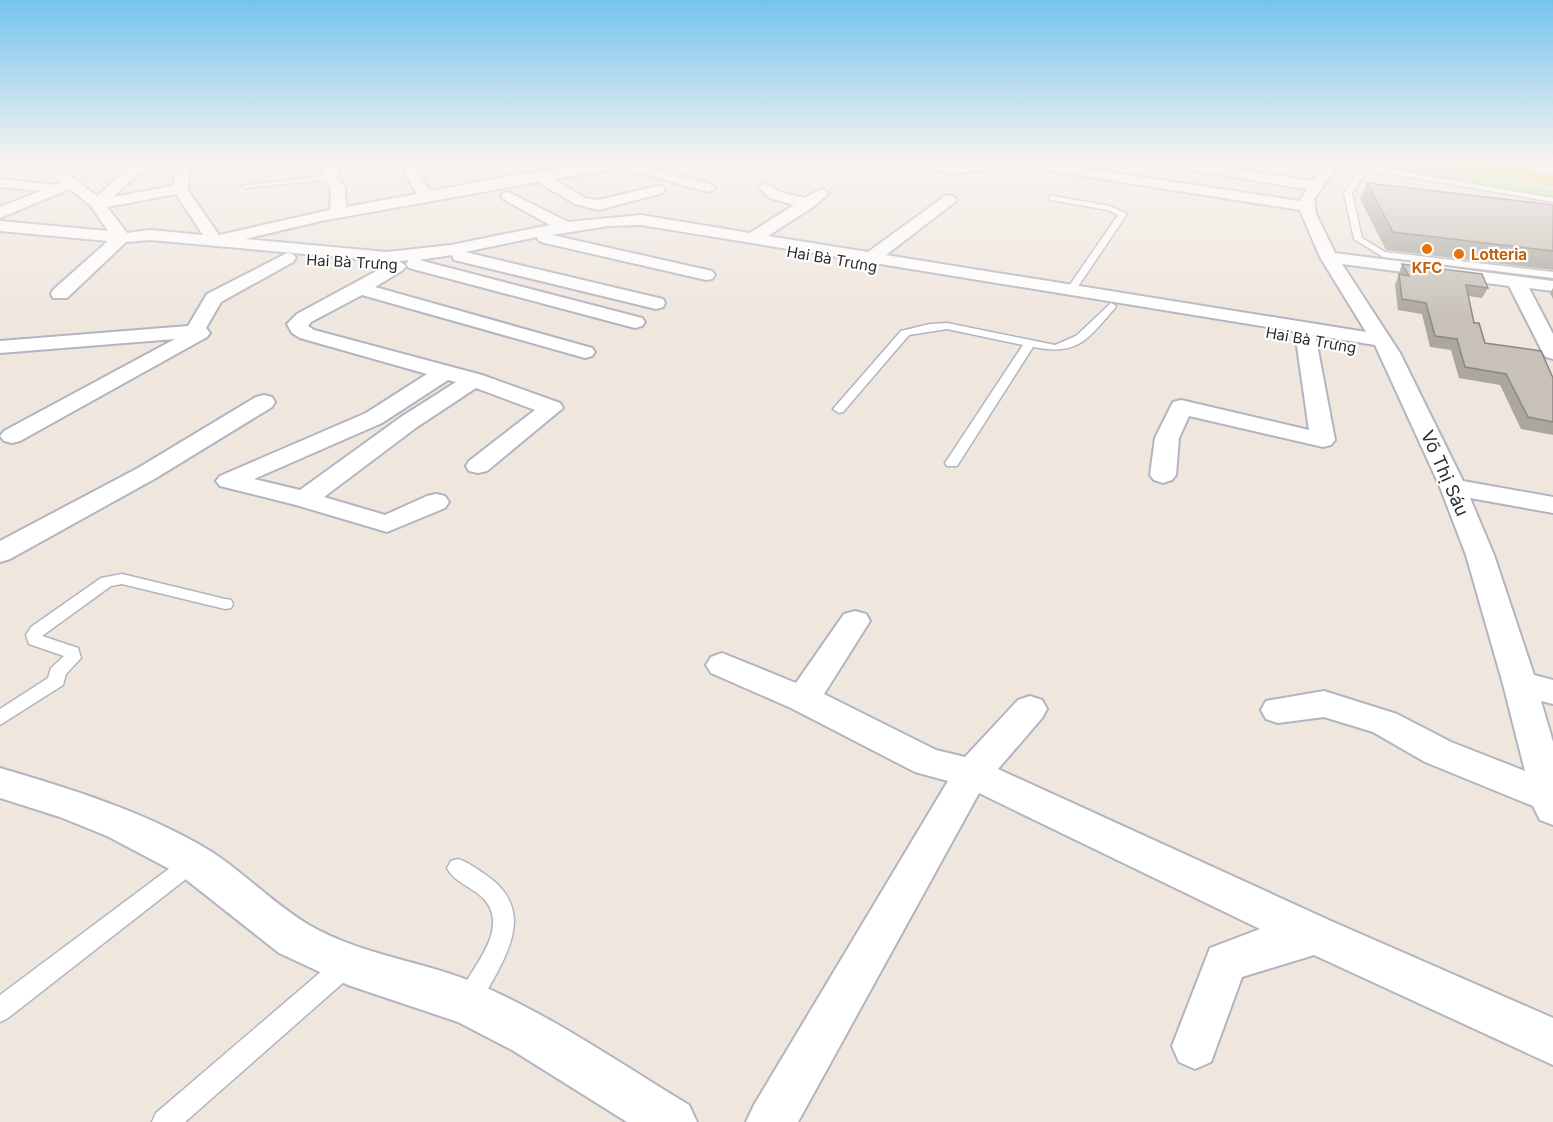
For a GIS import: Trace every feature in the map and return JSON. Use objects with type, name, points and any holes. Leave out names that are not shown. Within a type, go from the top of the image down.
[{"type":"street","points":[[60,294],[122,233],[106,214]]},
{"type":"street","points":[[197,214],[215,241],[332,214]]},
{"type":"street","points":[[542,214],[563,226]]},
{"type":"street","points":[[755,237],[791,214]]},
{"type":"street","points":[[873,256],[929,214]]},
{"type":"street","name":"Võ Thị Sáu","points":[[1308,214],[1329,257],[1385,346],[1453,487],[1480,555],[1520,684],[1552,803]]},
{"type":"street","name":"Hai Bà Trưng","points":[[122,233],[135,244],[403,257],[563,226],[599,221],[641,220],[1072,289],[1385,346]]},
{"type":"street","name":"Hai Bà Trưng","points":[[0,226],[83,234],[122,233],[215,241],[371,266],[406,265],[600,230],[645,229],[1306,339],[1385,346]]},
{"type":"street","points":[[0,244],[23,228]]},
{"type":"street","points":[[195,331],[214,298],[287,253],[267,229]]},
{"type":"street","points":[[546,238],[706,275]]},
{"type":"street","points":[[458,256],[656,303]]},
{"type":"street","points":[[1329,257],[1451,268],[1553,286]]},
{"type":"street","points":[[478,466],[552,408],[474,380],[307,334],[299,329],[297,324],[304,318],[406,265],[635,322]]},
{"type":"street","points":[[1516,281],[1553,353]]},
{"type":"street","points":[[360,289],[585,352]]},
{"type":"street","points":[[0,347],[195,331],[200,333],[12,436]]},
{"type":"street","points":[[1163,475],[1167,438],[1181,407],[1323,440],[1306,339]]},
{"type":"street","points":[[436,502],[387,524],[304,499],[229,481],[374,418],[445,372]]},
{"type":"street","points":[[304,499],[348,469],[434,403],[474,380]]},
{"type":"street","points":[[0,553],[147,473],[264,402]]},
{"type":"street","points":[[1453,487],[1553,505]]},
{"type":"street","points":[[803,699],[855,621]]},
{"type":"street","points":[[722,665],[803,699],[928,762],[972,773],[1316,935],[1553,1042]]},
{"type":"street","points":[[1520,684],[1553,692]]},
{"type":"street","points":[[1278,710],[1324,704],[1385,723],[1438,752],[1552,803]]},
{"type":"street","points":[[771,1122],[972,773],[1030,709]]},
{"type":"street","points":[[0,783],[69,804],[121,825],[193,862],[294,939],[348,964],[467,1002],[528,1034],[672,1122]]},
{"type":"street","points":[[1195,1046],[1225,963],[1252,952],[1316,935]]},
{"type":"lane","points":[[1072,289],[1122,214]]},
{"type":"lane","points":[[1353,214],[1358,239],[1383,254],[1451,268],[1553,275]]},
{"type":"lane","points":[[839,409],[905,333],[947,326],[1056,348],[1067,347],[1077,342],[1111,306]]},
{"type":"lane","points":[[952,464],[1030,343]]},
{"type":"lane","points":[[0,718],[57,681],[57,672],[73,658],[72,652],[35,640],[34,635],[106,582],[122,579],[225,604]]},
{"type":"lane","points":[[0,1010],[193,862]]},
{"type":"lane","points":[[458,868],[494,895],[506,916],[504,935],[467,1002]]},
{"type":"lane","points":[[165,1122],[348,964]]},
{"type":"building","points":[[1384,214],[1553,214],[1553,251],[1393,232]]},
{"type":"building","points":[[1402,264],[1482,274],[1488,288],[1466,285],[1474,323],[1479,323],[1485,343],[1541,351],[1553,378],[1553,422],[1528,417],[1506,374],[1465,367],[1457,339],[1435,336],[1426,303],[1402,299],[1399,274],[1409,276]]},
{"type":"place","name":"KFC","points":[[1427,249]]},
{"type":"place","name":"Lotteria","points":[[1459,254]]}]
